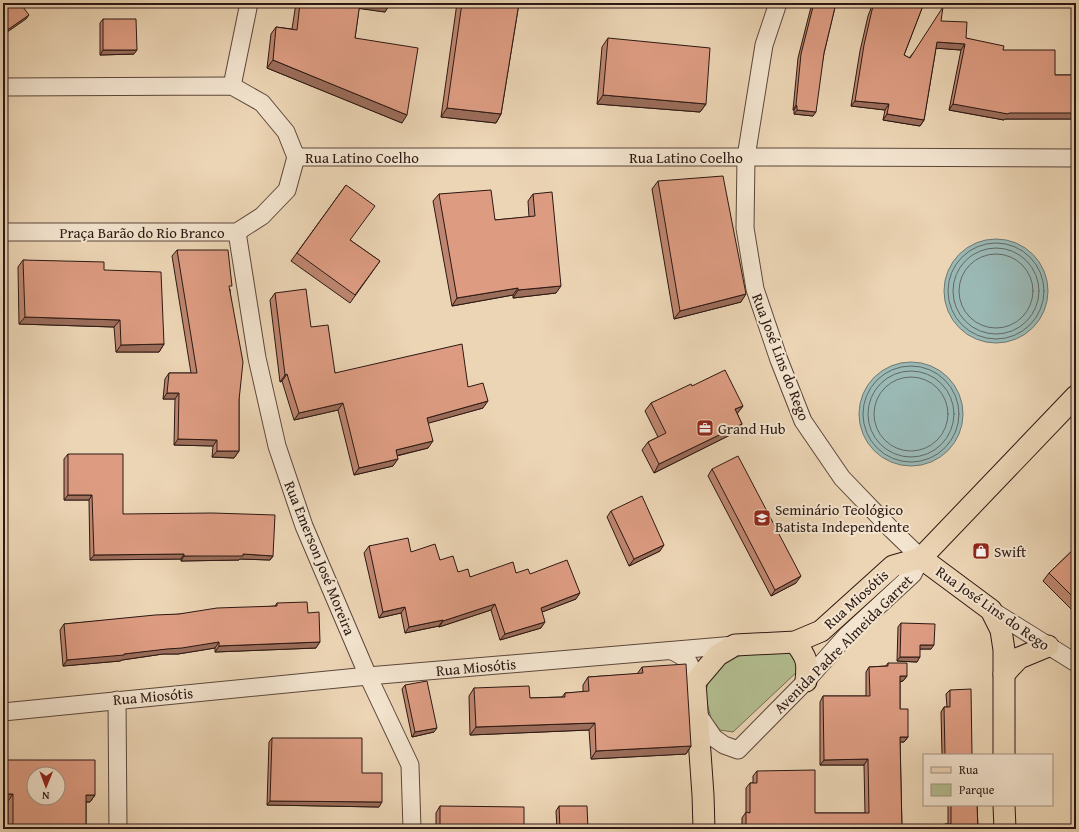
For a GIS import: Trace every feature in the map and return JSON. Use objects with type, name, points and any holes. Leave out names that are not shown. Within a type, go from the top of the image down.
[{"type":"main road","name":"Avenida Padre Almeida Garret","points":[[921,558],[1076,396]]},
{"type":"main road","name":"Rua José Lins do Rego","points":[[921,558],[992,610]]},
{"type":"main road","name":"Rua Miosótis","points":[[735,645],[795,642],[820,631],[893,566],[921,558]]},
{"type":"main road","points":[[992,610],[1001,630],[1004,650],[1004,754]]},
{"type":"main road","points":[[795,642],[805,655],[808,666],[806,681]]},
{"type":"main road","points":[[704,829],[695,682],[718,655],[735,645]]},
{"type":"main road","points":[[1004,674],[1019,658],[1048,646]]},
{"type":"main road","points":[[1004,806],[1005,829]]},
{"type":"street","points":[[232,86],[249,3]]},
{"type":"street","name":"Rua José Lins do Rego","points":[[778,3],[764,45],[746,157],[745,228],[755,289],[779,360],[803,421],[842,478],[921,558]]},
{"type":"street","points":[[3,87],[232,86],[262,103],[286,132],[296,157]]},
{"type":"street","name":"Rua Latino Coelho","points":[[296,157],[1076,158]]},
{"type":"street","name":"Praça Barão do Rio Branco","points":[[3,232],[237,232],[262,216],[287,190],[296,157]]},
{"type":"street","name":"Rua Emerson José Moreira","points":[[237,232],[257,358],[277,446],[304,526],[368,676],[410,765],[412,829]]},
{"type":"street","name":"Avenida Padre Almeida Garret","points":[[697,713],[714,738],[724,746],[738,750],[806,681],[847,635],[913,574],[921,558]]},
{"type":"street","name":"Rua José Lins do Rego","points":[[992,610],[1076,663]]},
{"type":"street","name":"Rua Miosótis","points":[[3,712],[368,676],[735,645]]},
{"type":"street","points":[[672,651],[686,658],[691,665],[695,682]]},
{"type":"street","points":[[117,700],[118,829]]},
{"type":"green space","points":[[754,652],[783,652],[797,655],[800,669],[733,732],[720,730],[711,718],[705,696],[710,673],[724,660]]},
{"type":"water","points":[[996,239],[1016,243],[1033,254],[1044,271],[1048,291],[1044,311],[1033,328],[1016,339],[996,343],[976,339],[959,328],[948,311],[944,291],[948,271],[959,254],[976,243]]},
{"type":"water","points":[[911,362],[931,366],[940,371],[954,385],[959,394],[963,414],[959,434],[954,443],[940,457],[931,462],[911,466],[891,462],[882,457],[868,443],[863,434],[859,414],[863,394],[868,385],[882,371],[891,366]]},
{"type":"building","points":[[3,3],[20,3],[29,15],[3,33]]},
{"type":"building","points":[[300,3],[360,3],[355,38],[418,48],[407,115],[273,60],[276,27],[297,30]]},
{"type":"building","points":[[462,3],[519,3],[501,114],[447,108]]},
{"type":"building","points":[[814,3],[836,3],[824,53],[816,112],[797,110],[796,105],[801,54]]},
{"type":"building","points":[[875,3],[924,3],[904,55],[910,58],[943,7],[941,21],[967,22],[966,38],[1004,46],[1003,50],[1055,50],[1055,75],[1076,75],[1076,113],[1008,114],[953,104],[965,44],[937,42],[924,120],[887,114],[889,104],[855,101],[864,45]]},
{"type":"building","points":[[103,19],[136,19],[137,50],[103,50]]},
{"type":"building","points":[[608,38],[710,48],[706,104],[603,95]]},
{"type":"building","points":[[723,176],[746,294],[680,311],[658,181]]},
{"type":"building","points":[[346,185],[375,206],[350,240],[380,261],[355,295],[297,253]]},
{"type":"building","points":[[491,190],[495,220],[535,216],[533,194],[552,192],[561,286],[518,290],[518,288],[457,298],[439,194]]},
{"type":"building","points":[[177,250],[228,250],[232,286],[229,286],[243,362],[239,400],[239,451],[217,451],[217,440],[178,439],[179,393],[167,393],[169,373],[197,373]]},
{"type":"building","points":[[23,260],[104,262],[104,270],[161,272],[164,344],[121,345],[120,320],[25,317]]},
{"type":"building","points":[[306,289],[311,327],[328,325],[335,373],[462,344],[468,387],[483,383],[488,401],[427,418],[433,441],[396,450],[398,459],[359,468],[343,403],[299,413],[287,374],[285,375],[275,293]]},
{"type":"building","name":"Grand Hub","points":[[725,370],[743,406],[735,409],[742,424],[659,464],[648,442],[666,433],[651,403]]},
{"type":"building","points":[[68,454],[123,454],[123,514],[212,513],[275,515],[273,556],[243,554],[243,556],[184,556],[184,554],[94,555],[92,495],[68,495]]},
{"type":"building","points":[[738,456],[801,576],[775,590],[712,469]]},
{"type":"building","points":[[642,496],[664,545],[634,559],[611,511]]},
{"type":"building","points":[[408,538],[411,552],[435,544],[440,560],[453,556],[458,572],[468,569],[470,577],[513,562],[516,573],[528,569],[530,574],[567,560],[580,593],[541,608],[545,622],[505,634],[495,604],[443,621],[409,627],[405,607],[383,612],[369,546]]},
{"type":"building","points":[[1076,547],[1076,600],[1049,573]]},
{"type":"building","points":[[307,602],[308,613],[319,612],[320,642],[219,646],[219,642],[124,655],[67,660],[64,624],[179,614],[217,608],[277,606],[277,603]]},
{"type":"building","points":[[901,623],[935,624],[934,645],[920,645],[920,657],[900,657]]},
{"type":"building","points":[[888,663],[907,663],[907,676],[900,676],[900,709],[908,709],[908,737],[900,737],[902,829],[746,829],[746,812],[750,813],[750,783],[757,783],[757,771],[815,770],[815,813],[869,813],[868,759],[824,760],[823,696],[870,696],[869,667],[888,666]]},
{"type":"building","points":[[686,664],[691,746],[596,751],[595,723],[476,727],[474,688],[529,686],[530,698],[565,697],[565,693],[589,691],[588,677],[643,673],[642,667]]},
{"type":"building","points":[[427,681],[437,728],[415,732],[405,685]]},
{"type":"building","points":[[971,689],[972,754],[945,754],[944,707],[950,707],[950,690]]},
{"type":"building","points":[[272,738],[362,738],[362,773],[382,773],[382,802],[270,801]]},
{"type":"building","points":[[3,760],[95,760],[95,795],[86,795],[86,829],[13,829],[13,794],[3,794]]},
{"type":"building","points":[[440,806],[524,807],[524,829],[440,829]]},
{"type":"building","points":[[559,806],[587,806],[588,829],[560,829]]},
{"type":"building","points":[[951,806],[977,806],[978,829],[945,829],[945,824],[951,824]]},
{"type":"building","points":[[271,827],[380,827],[380,829],[271,829]]},
{"type":"place","name":"Grand Hub","points":[[705,428]]},
{"type":"place","name":"Seminário Teológico Batista Independente","points":[[762,518]]},
{"type":"place","name":"Swift","points":[[981,551]]}]
